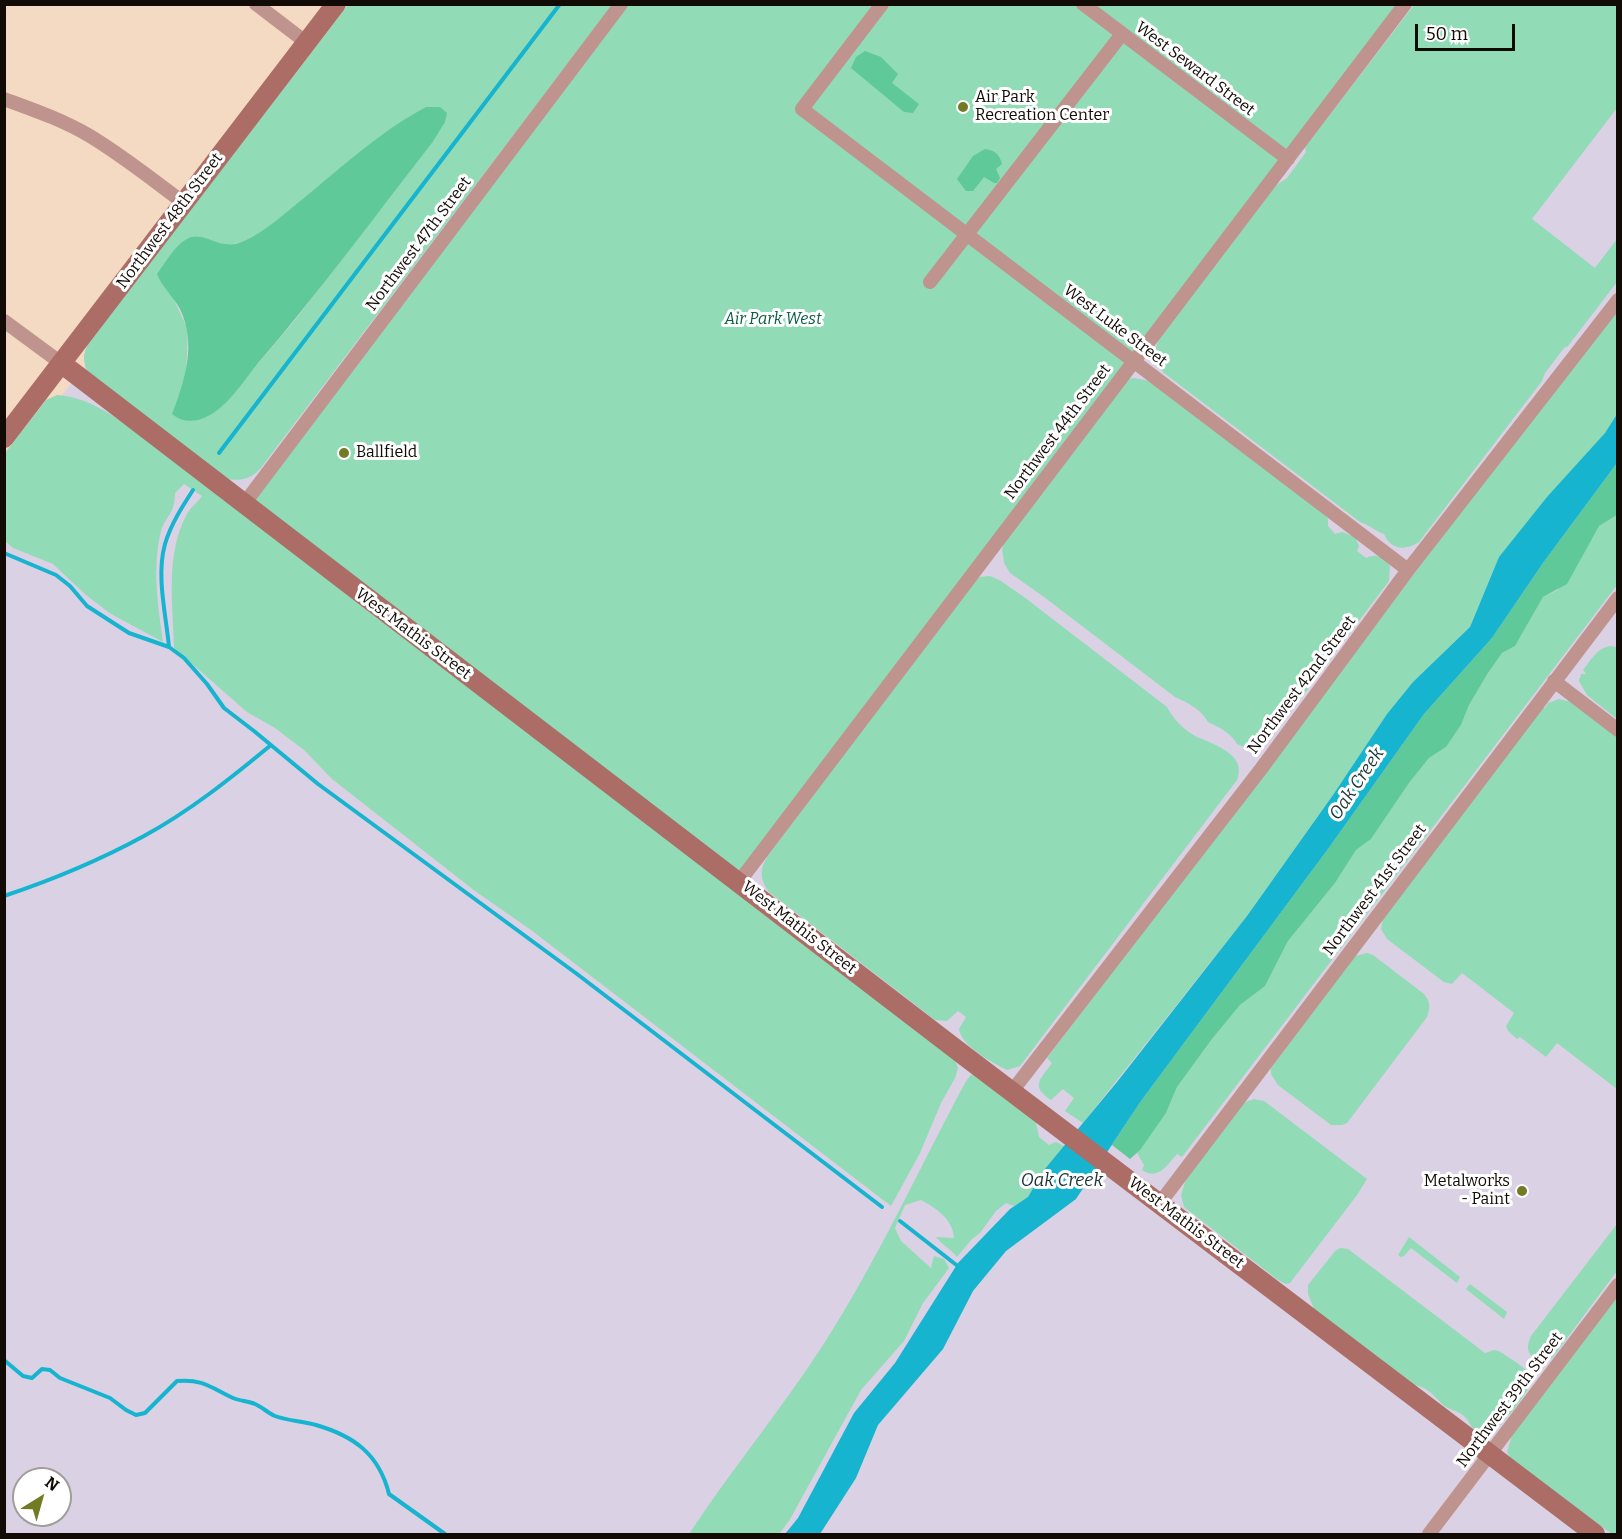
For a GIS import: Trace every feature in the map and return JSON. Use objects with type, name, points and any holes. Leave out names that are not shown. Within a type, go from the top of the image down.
[{"type":"street","points":[[256,4],[307,43]]},
{"type":"street","name":"Northwest 48th Street","points":[[4,438],[336,4]]},
{"type":"street","name":"Northwest 47th Street","points":[[243,504],[621,4]]},
{"type":"street","name":"West Luke Street","points":[[882,4],[802,109],[1408,570]]},
{"type":"street","name":"West Seward Street","points":[[1083,4],[1288,159]]},
{"type":"street","name":"Northwest 44th Street","points":[[739,882],[1405,4]]},
{"type":"street","points":[[930,282],[1122,34]]},
{"type":"street","points":[[4,99],[58,120],[88,135],[124,158],[184,203]]},
{"type":"street","name":"Northwest 42nd Street","points":[[1013,1090],[1261,769],[1408,570],[1617,300]]},
{"type":"street","name":"West Mathis Street","points":[[4,321],[1595,1534]]},
{"type":"street","name":"Northwest 41st Street","points":[[1160,1203],[1617,598]]},
{"type":"street","points":[[1554,681],[1617,730]]},
{"type":"street","name":"Northwest 39th Street","points":[[1429,1534],[1617,1285]]},
{"type":"shaded area","points":[[362,5],[1617,5],[1617,1534],[5,1534],[4,471]]},
{"type":"green space","points":[[348,5],[612,5],[260,469],[248,478],[226,479],[88,373],[84,356],[90,340]],"holes":[[[432,143],[295,320],[222,406],[172,414],[186,376],[188,330],[171,293],[197,236],[225,246],[242,242]]]},
{"type":"green space","name":"Air Park West","points":[[621,5],[1405,5],[739,882],[244,504]]},
{"type":"green space","points":[[1414,5],[1617,5],[1617,108],[1532,219],[1595,268],[1617,239],[1617,282],[1568,346],[1564,348],[1545,373],[1542,381],[1419,542],[1404,548],[1394,546],[1384,534],[1360,522],[1164,373],[1156,360],[1155,351],[1160,337],[1275,186],[1287,178],[1306,152],[1305,147]]},
{"type":"green space","points":[[865,51],[881,57],[898,74],[892,83],[919,104],[913,113],[904,112],[851,68],[856,57]]},
{"type":"green space","points":[[426,107],[440,107],[447,113],[445,122],[432,143],[326,281],[235,392],[214,413],[201,419],[188,421],[172,414],[185,375],[188,335],[180,309],[157,274],[174,250],[187,239],[194,237],[235,244],[252,237],[378,138]]},
{"type":"green space","points":[[985,149],[994,152],[1000,158],[1002,164],[996,169],[1000,178],[997,183],[994,183],[984,177],[973,191],[966,191],[957,179],[973,156]]},
{"type":"green space","points":[[1617,306],[1617,414],[1605,433],[1499,557],[1470,627],[1413,682],[1387,714],[1247,916],[1083,1123],[1065,1111],[1074,1098],[1063,1089],[1051,1100],[1039,1087],[1041,1078],[1052,1063],[1047,1058]]},
{"type":"green space","points":[[1128,379],[1154,382],[1324,513],[1328,519],[1328,526],[1335,534],[1342,532],[1355,537],[1359,546],[1357,551],[1366,558],[1380,557],[1390,566],[1389,581],[1271,738],[1262,747],[1253,751],[1237,744],[1228,734],[1208,722],[1198,710],[1175,697],[1010,573],[1004,563],[1002,549],[1005,539]]},
{"type":"green space","points":[[57,395],[71,397],[96,406],[155,445],[954,1057],[958,1068],[955,1078],[941,1103],[920,1153],[891,1206],[531,930],[475,891],[332,779],[304,750],[275,728],[247,712],[174,648],[173,562],[180,529],[190,509],[202,496],[184,484],[175,493],[172,510],[161,531],[156,573],[163,642],[111,614],[86,595],[53,564],[13,548],[5,541],[5,453],[46,400]]},
{"type":"green space","points":[[1617,463],[1617,515],[1599,526],[1567,584],[1543,597],[1515,646],[1502,653],[1488,673],[1469,705],[1461,725],[1446,747],[1429,758],[1371,839],[1356,850],[1335,883],[1288,941],[1265,986],[1240,1005],[1212,1039],[1177,1087],[1166,1113],[1140,1150],[1130,1159],[1112,1145],[1141,1101],[1328,849],[1424,714],[1492,638],[1543,563]]},
{"type":"green space","points":[[1617,515],[1617,585],[1182,1157],[1177,1154],[1166,1167],[1157,1173],[1142,1170],[1144,1165],[1137,1153],[1166,1113],[1177,1087],[1240,1005],[1265,986],[1288,941],[1335,883],[1356,850],[1371,839],[1409,783],[1429,758],[1446,747],[1461,725],[1469,705],[1488,673],[1502,653],[1515,646],[1543,597],[1558,590],[1599,526]]},
{"type":"green space","points":[[990,576],[1024,597],[1167,707],[1188,731],[1228,752],[1238,764],[1239,771],[1237,780],[1020,1066],[1007,1070],[978,1053],[965,1042],[959,1029],[966,1017],[958,1011],[947,1021],[935,1020],[769,892],[762,875],[767,857],[974,580]]},
{"type":"green space","points":[[1610,646],[1617,647],[1617,719],[1587,695],[1579,681],[1581,674],[1586,674],[1583,670],[1595,655],[1601,649]]},
{"type":"green space","points":[[1559,699],[1571,702],[1617,736],[1617,1089],[1557,1043],[1546,1057],[1520,1037],[1517,1039],[1506,1026],[1514,1013],[1462,973],[1452,984],[1444,982],[1387,939],[1381,929],[1383,917],[1542,707],[1545,708],[1548,703]]},
{"type":"green space","points":[[1367,953],[1373,955],[1424,994],[1429,1002],[1429,1011],[1427,1017],[1347,1123],[1331,1125],[1278,1085],[1271,1074],[1271,1068],[1355,956]]},
{"type":"green space","points":[[971,1075],[979,1076],[1035,1118],[1039,1137],[1049,1145],[1056,1142],[1064,1146],[1044,1170],[1028,1198],[1014,1206],[1006,1203],[996,1211],[980,1233],[957,1257],[936,1237],[954,1238],[951,1225],[943,1215],[921,1200],[905,1205],[895,1228],[901,1241],[931,1268],[934,1256],[944,1259],[949,1268],[923,1303],[904,1341],[861,1390],[789,1521],[779,1534],[689,1534],[807,1369],[843,1313]]},
{"type":"green space","points":[[1254,1099],[1264,1101],[1367,1179],[1290,1283],[1286,1284],[1184,1207],[1181,1195],[1187,1176],[1243,1103]]},
{"type":"green space","points":[[1617,1224],[1617,1271],[1553,1357],[1541,1363],[1529,1352],[1528,1345],[1531,1336]]},
{"type":"green space","points":[[1409,1237],[1460,1277],[1457,1283],[1411,1248],[1404,1256],[1398,1255]]},
{"type":"green space","points":[[1348,1249],[1485,1353],[1499,1351],[1528,1373],[1532,1383],[1508,1417],[1491,1430],[1482,1432],[1474,1429],[1463,1415],[1444,1405],[1427,1390],[1415,1385],[1314,1309],[1308,1294],[1308,1285],[1336,1250]]},
{"type":"green space","points":[[1470,1284],[1507,1312],[1504,1319],[1466,1289]]},
{"type":"green space","points":[[1617,1295],[1617,1534],[1612,1534],[1511,1459],[1507,1452],[1512,1435]]},
{"type":"water","name":"Oak Creek","points":[[1617,414],[1617,463],[1543,563],[1492,638],[1424,714],[1328,849],[1141,1101],[1076,1199],[1006,1251],[973,1291],[943,1349],[878,1425],[856,1478],[820,1534],[785,1534],[798,1518],[854,1413],[895,1363],[958,1263],[1010,1209],[1028,1197],[1044,1170],[1117,1082],[1247,916],[1387,714],[1413,682],[1470,627],[1499,557],[1547,497],[1605,433]]},
{"type":"waterway","points":[[219,453],[560,4]]},
{"type":"waterway","points":[[169,647],[162,595],[162,556],[170,530],[193,490]]},
{"type":"waterway","points":[[4,553],[56,575],[70,586],[87,606],[129,633],[169,647],[184,658],[224,708],[318,784],[577,974],[882,1207]]},
{"type":"waterway","points":[[4,896],[76,869],[144,836],[194,805],[271,745]]},
{"type":"waterway","points":[[900,1221],[959,1267]]},
{"type":"waterway","points":[[4,1360],[23,1376],[32,1378],[42,1369],[50,1370],[60,1378],[110,1398],[136,1415],[145,1413],[177,1381],[193,1381],[236,1399],[255,1404],[275,1416],[330,1429],[353,1441],[372,1457],[385,1480],[389,1494],[445,1534]]},
{"type":"place","name":"Air Park Recreation Center","points":[[963,107]]},
{"type":"place","name":"Ballfield","points":[[344,453]]},
{"type":"place","name":"Metalworks - Paint","points":[[1522,1191]]}]
